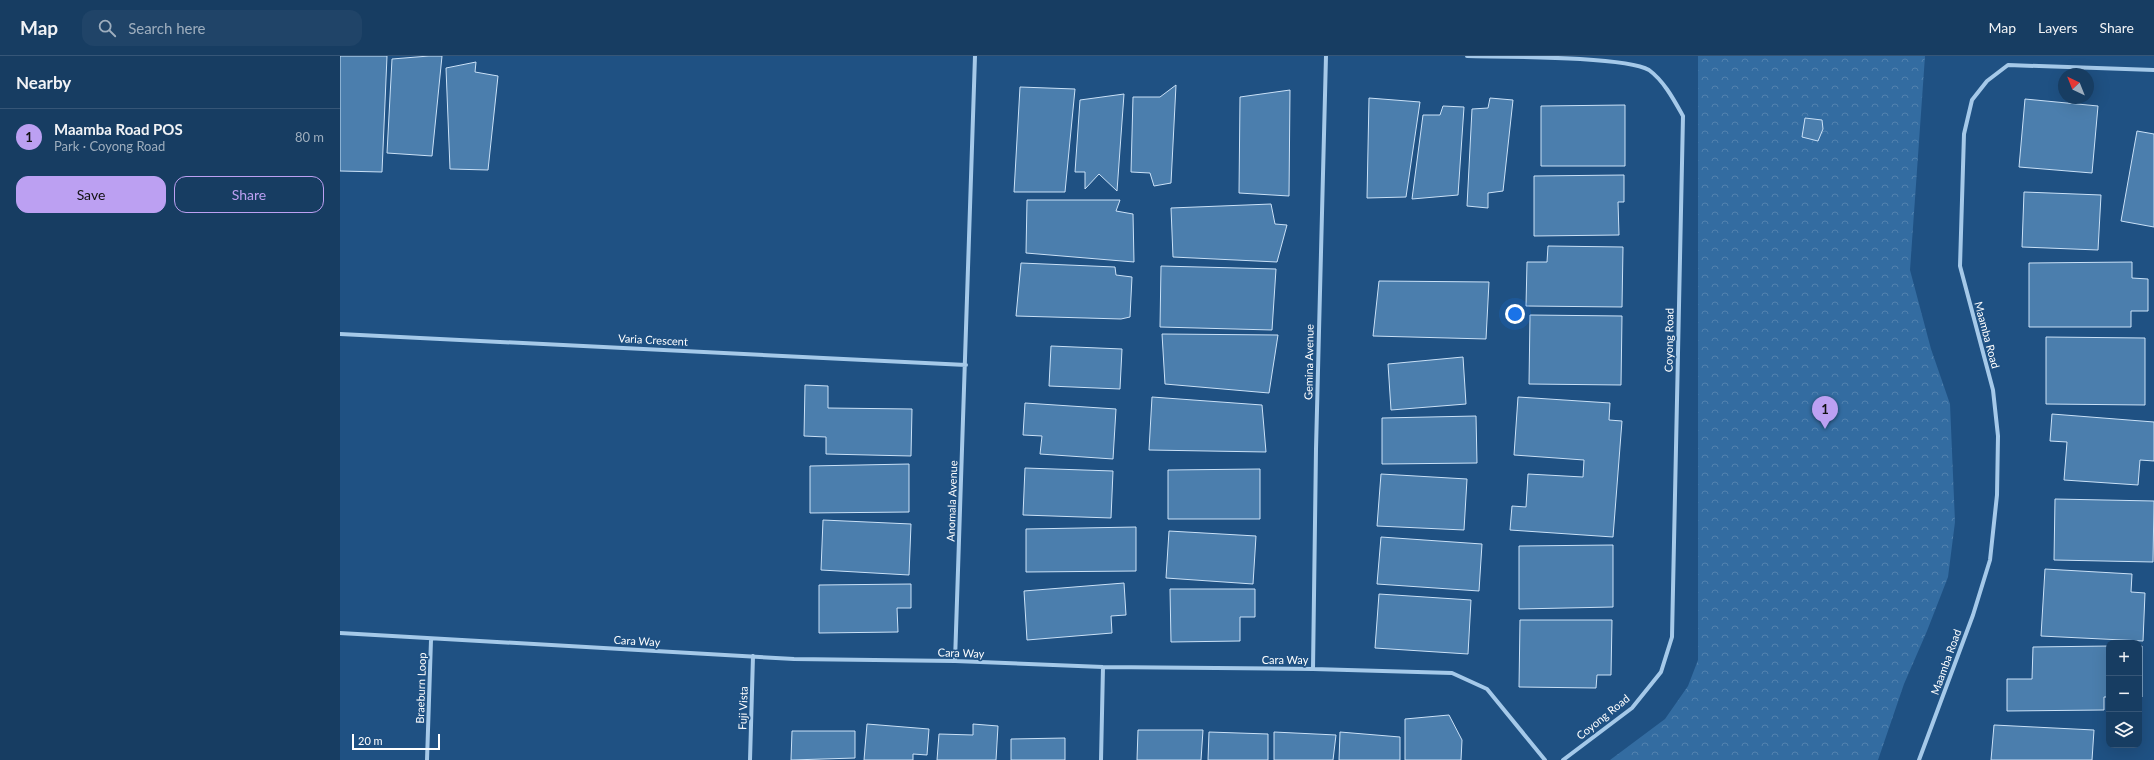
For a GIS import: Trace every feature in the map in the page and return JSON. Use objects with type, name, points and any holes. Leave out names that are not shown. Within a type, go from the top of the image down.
[{"type":"street","name":"Anomala Avenue","points":[[955,661],[967,341],[975,56]]},
{"type":"street","name":"Gemina Avenue","points":[[1313,669],[1316,449],[1326,56]]},
{"type":"street","name":"Coyong Road","points":[[1467,56],[1614,60],[1648,70],[1668,90],[1683,116],[1672,637],[1661,672],[1632,708],[1563,760]]},
{"type":"street","name":"Maamba Road","points":[[1919,760],[1973,615],[1990,560],[1998,495],[1998,436],[1993,390],[1960,266],[1964,134],[1972,100],[1986,81],[2008,65],[2154,70]]},
{"type":"street","name":"Varia Crescent","points":[[340,334],[966,365]]},
{"type":"street","name":"Cara Way","points":[[340,633],[431,640],[753,656],[955,661],[1103,667],[1313,669],[1452,673],[1487,690],[1545,760]]},
{"type":"street","name":"Braeburn Loop","points":[[428,760],[431,640]]},
{"type":"street","name":"Fuji Vista","points":[[750,760],[753,656]]},
{"type":"street","points":[[1101,760],[1103,667]]},
{"type":"green space","points":[[1698,56],[1925,56],[1910,270],[1931,349],[1950,404],[1955,522],[1948,577],[1904,684],[1878,760],[1610,760],[1665,719],[1688,686],[1698,660]]},
{"type":"building","points":[[340,56],[387,56],[382,172],[340,171]]},
{"type":"building","points":[[442,56],[432,156],[387,153],[392,59]]},
{"type":"building","points":[[476,62],[475,72],[498,76],[488,170],[450,169],[446,68]]},
{"type":"building","points":[[1176,85],[1171,183],[1154,186],[1150,173],[1131,172],[1133,97],[1160,97]]},
{"type":"building","points":[[1020,87],[1075,89],[1065,192],[1014,192]]},
{"type":"building","points":[[1290,90],[1289,196],[1239,193],[1240,97]]},
{"type":"building","points":[[1124,94],[1117,191],[1099,174],[1085,189],[1085,172],[1075,172],[1080,100]]},
{"type":"building","points":[[1369,98],[1420,102],[1406,197],[1367,198]]},
{"type":"building","points":[[1490,98],[1513,100],[1503,191],[1488,193],[1488,208],[1467,206],[1472,109],[1488,108]]},
{"type":"building","points":[[2025,99],[2058,102],[2058,104],[2098,106],[2092,173],[2019,167]]},
{"type":"building","points":[[1625,105],[1625,166],[1541,166],[1541,106]]},
{"type":"building","points":[[1443,106],[1464,107],[1458,195],[1412,199],[1423,115],[1440,115]]},
{"type":"building","points":[[1805,118],[1822,120],[1823,129],[1818,141],[1802,137]]},
{"type":"building","points":[[2137,131],[2154,134],[2154,227],[2121,221]]},
{"type":"building","points":[[1624,175],[1624,202],[1618,202],[1619,235],[1534,236],[1534,176]]},
{"type":"building","points":[[2024,192],[2101,195],[2098,250],[2022,247]]},
{"type":"building","points":[[1027,200],[1120,200],[1116,211],[1133,214],[1134,262],[1026,253]]},
{"type":"building","points":[[1271,204],[1275,224],[1287,225],[1277,262],[1173,257],[1171,208]]},
{"type":"building","points":[[1548,246],[1623,247],[1622,307],[1526,306],[1527,262],[1547,262]]},
{"type":"building","points":[[2132,262],[2132,278],[2148,279],[2148,311],[2131,311],[2131,327],[2029,327],[2029,263]]},
{"type":"building","points":[[1021,263],[1115,267],[1116,275],[1132,277],[1130,317],[1121,319],[1016,316]]},
{"type":"building","points":[[1161,266],[1276,269],[1272,330],[1160,327]]},
{"type":"building","points":[[1379,281],[1489,282],[1486,339],[1373,336]]},
{"type":"building","points":[[1530,315],[1622,316],[1621,385],[1529,384]]},
{"type":"building","points":[[1162,334],[1278,335],[1269,393],[1165,384]]},
{"type":"building","points":[[2046,337],[2145,338],[2145,405],[2046,404]]},
{"type":"building","points":[[1051,346],[1122,349],[1120,389],[1049,386]]},
{"type":"building","points":[[1463,357],[1466,404],[1391,410],[1388,364]]},
{"type":"building","points":[[805,385],[828,386],[828,408],[912,409],[911,456],[826,454],[826,437],[804,436]]},
{"type":"building","points":[[1152,397],[1262,405],[1266,452],[1149,450]]},
{"type":"building","points":[[1518,397],[1610,403],[1609,420],[1622,421],[1613,537],[1510,530],[1512,506],[1526,507],[1528,474],[1583,477],[1584,460],[1514,455]]},
{"type":"building","points":[[1025,403],[1116,409],[1113,459],[1040,454],[1042,436],[1023,435]]},
{"type":"building","points":[[2052,414],[2154,422],[2154,461],[2140,460],[2138,485],[2064,480],[2067,442],[2050,441]]},
{"type":"building","points":[[1476,416],[1477,463],[1382,464],[1382,418]]},
{"type":"building","points":[[909,464],[909,512],[810,513],[810,466]]},
{"type":"building","points":[[1025,468],[1113,471],[1111,518],[1023,515]]},
{"type":"building","points":[[1260,469],[1260,519],[1168,519],[1168,470]]},
{"type":"building","points":[[1381,474],[1467,479],[1464,530],[1377,526]]},
{"type":"building","points":[[2055,499],[2154,501],[2153,562],[2054,560]]},
{"type":"building","points":[[823,520],[911,524],[909,575],[821,570]]},
{"type":"building","points":[[1136,527],[1136,571],[1026,572],[1026,529]]},
{"type":"building","points":[[1169,531],[1256,536],[1253,584],[1166,578]]},
{"type":"building","points":[[1381,537],[1482,544],[1479,591],[1377,584]]},
{"type":"building","points":[[1613,545],[1613,607],[1519,609],[1519,546]]},
{"type":"building","points":[[2045,569],[2132,574],[2131,592],[2145,593],[2143,641],[2041,636]]},
{"type":"building","points":[[1124,583],[1126,615],[1111,616],[1112,633],[1027,640],[1024,591]]},
{"type":"building","points":[[911,584],[911,608],[897,608],[898,632],[819,633],[819,585]]},
{"type":"building","points":[[1170,589],[1255,589],[1255,617],[1240,617],[1240,641],[1171,642]]},
{"type":"building","points":[[1379,594],[1471,600],[1468,654],[1375,648]]},
{"type":"building","points":[[1520,620],[1612,620],[1611,675],[1597,675],[1596,688],[1519,687]]},
{"type":"building","points":[[2106,646],[2106,697],[2104,697],[2104,710],[2007,711],[2007,679],[2032,679],[2033,647]]},
{"type":"building","points":[[1449,715],[1462,740],[1461,760],[1405,760],[1405,719]]},
{"type":"building","points":[[867,724],[929,729],[927,755],[913,754],[913,760],[864,760]]},
{"type":"building","points":[[973,724],[998,726],[996,760],[937,760],[939,734],[973,735]]},
{"type":"building","points":[[1994,725],[2094,730],[2092,760],[1991,760]]},
{"type":"building","points":[[1138,730],[1203,730],[1201,760],[1137,760]]},
{"type":"building","points":[[792,731],[855,731],[855,758],[791,760]]},
{"type":"building","points":[[1209,732],[1268,734],[1268,760],[1208,760]]},
{"type":"building","points":[[1274,732],[1336,735],[1333,760],[1274,760]]},
{"type":"building","points":[[1340,732],[1400,737],[1400,760],[1339,760]]},
{"type":"building","points":[[1065,738],[1065,760],[1011,760],[1011,739]]},
{"type":"place","name":"Maamba Road POS","points":[[1825,429]]}]
